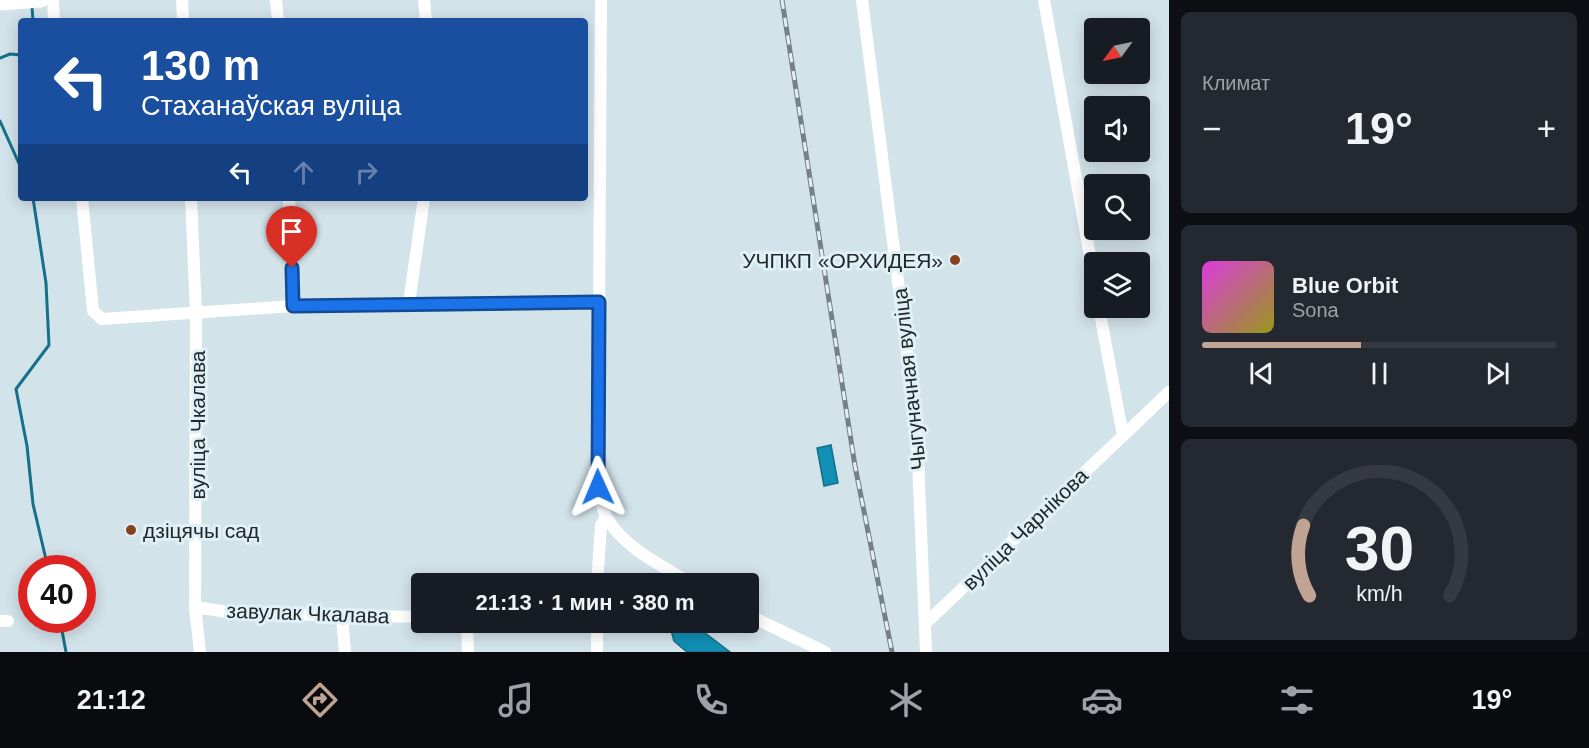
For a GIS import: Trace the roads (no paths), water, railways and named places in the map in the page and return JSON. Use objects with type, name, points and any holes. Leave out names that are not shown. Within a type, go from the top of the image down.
[{"type":"main road","points":[[0,3],[41,0]]},
{"type":"street","points":[[53,0],[54,18]]},
{"type":"street","points":[[182,0],[183,18]]},
{"type":"street","points":[[276,0],[278,18]]},
{"type":"street","points":[[424,0],[426,18]]},
{"type":"street","points":[[602,0],[598,487],[606,517],[632,546],[675,573]]},
{"type":"street","name":"Чыгуначная вуліца","points":[[862,0],[910,375],[918,459],[926,652]]},
{"type":"street","points":[[1044,0],[1089,252]]},
{"type":"street","points":[[82,201],[93,311],[102,320],[293,306],[599,302]]},
{"type":"street","name":"вуліца Чкалава","points":[[191,201],[196,313],[195,607],[200,652]]},
{"type":"street","points":[[289,201],[293,306]]},
{"type":"street","points":[[409,303],[424,201]]},
{"type":"street","points":[[1101,318],[1123,436]]},
{"type":"street","name":"вуліца Чарнікова","points":[[926,623],[1169,392]]},
{"type":"street","points":[[598,573],[601,525],[606,517]]},
{"type":"street","name":"завулак Чкалава","points":[[195,607],[234,613],[411,617]]},
{"type":"street","points":[[342,616],[345,652]]},
{"type":"street","points":[[759,620],[825,652]]},
{"type":"street","points":[[467,633],[468,652]]},
{"type":"street","points":[[597,633],[597,652]]},
{"type":"water","points":[[831,445],[838,483],[824,486],[817,448]]},
{"type":"water","points":[[672,633],[705,633],[730,652],[687,652],[674,641]]},
{"type":"waterway","points":[[32,7],[33,18]]},
{"type":"waterway","points":[[0,58],[10,54],[18,55]]},
{"type":"waterway","points":[[0,121],[18,161]]},
{"type":"waterway","points":[[33,201],[46,283],[49,345],[16,389],[27,446],[33,504],[45,555]]},
{"type":"waterway","points":[[62,633],[66,652]]},
{"type":"railway","points":[[782,0],[855,466],[892,652]]},
{"type":"place","name":"УЧПКП «ОРХИДЕЯ»","points":[[955,260]]},
{"type":"place","name":"дзіцячы сад","points":[[131,530]]}]
